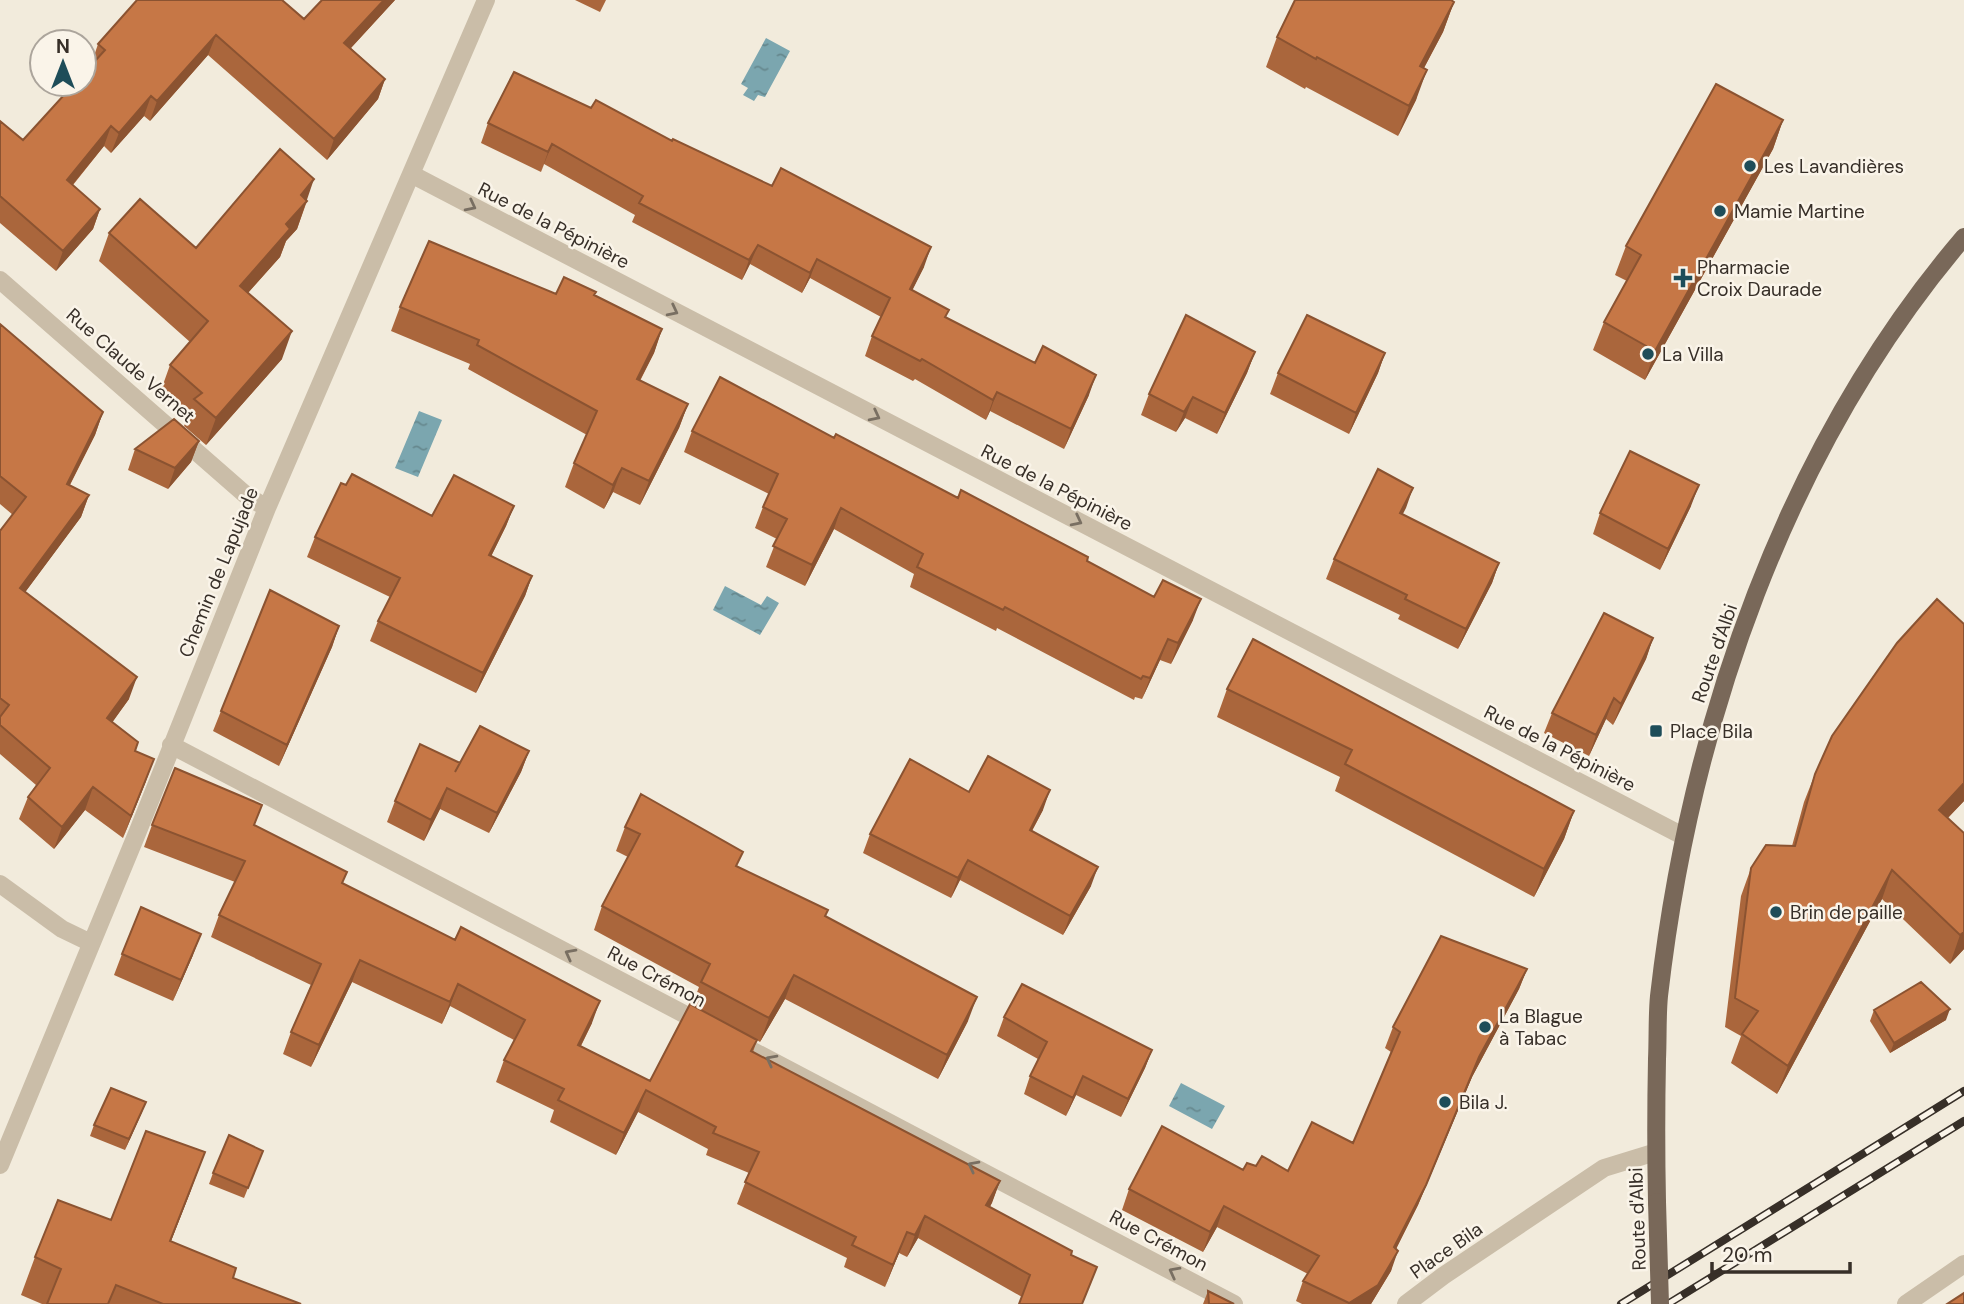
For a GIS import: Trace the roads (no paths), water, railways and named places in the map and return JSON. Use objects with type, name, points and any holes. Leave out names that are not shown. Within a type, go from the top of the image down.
[{"type":"main road","name":"Route d'Albi","points":[[1660,1304],[1656,1152],[1659,999],[1683,836],[1716,708],[1736,645],[1815,463],[1864,374],[1900,317],[1964,237]]},
{"type":"street","name":"Chemin de Lapujade","points":[[0,1165],[267,508],[486,0]]},
{"type":"street","name":"Rue de la Pépinière","points":[[411,174],[1683,836]]},
{"type":"street","name":"Rue Claude Vernet","points":[[0,280],[247,496],[267,508]]},
{"type":"street","name":"Rue Crémon","points":[[171,745],[1234,1304]]},
{"type":"street","points":[[0,884],[62,929],[91,943]]},
{"type":"street","name":"Place Bila","points":[[1406,1304],[1443,1276],[1604,1168],[1656,1152]]},
{"type":"street","points":[[1906,1304],[1964,1264]]},
{"type":"water","points":[[766,38],[790,51],[765,97],[758,95],[754,101],[743,95],[748,88],[741,84]]},
{"type":"water","points":[[419,411],[442,420],[418,477],[395,468]]},
{"type":"water","points":[[725,586],[761,605],[767,596],[779,603],[760,635],[713,610]]},
{"type":"water","points":[[1181,1083],[1225,1106],[1212,1129],[1169,1106]]},
{"type":"railway","points":[[1621,1304],[1964,1091]]},
{"type":"railway","points":[[1668,1304],[1964,1121]]},
{"type":"place","name":"Les Lavandières","points":[[1750,166]]},
{"type":"place","name":"Mamie Martine","points":[[1720,211]]},
{"type":"place","name":"Pharmacie Croix Daurade","points":[[1683,278]]},
{"type":"place","name":"La Villa","points":[[1648,354]]},
{"type":"place","name":"Place Bila","points":[[1656,731]]},
{"type":"place","name":"Brin de paille","points":[[1776,912]]},
{"type":"place","name":"La Blague à Tabac","points":[[1485,1027]]},
{"type":"place","name":"Bila J.","points":[[1445,1102]]}]
